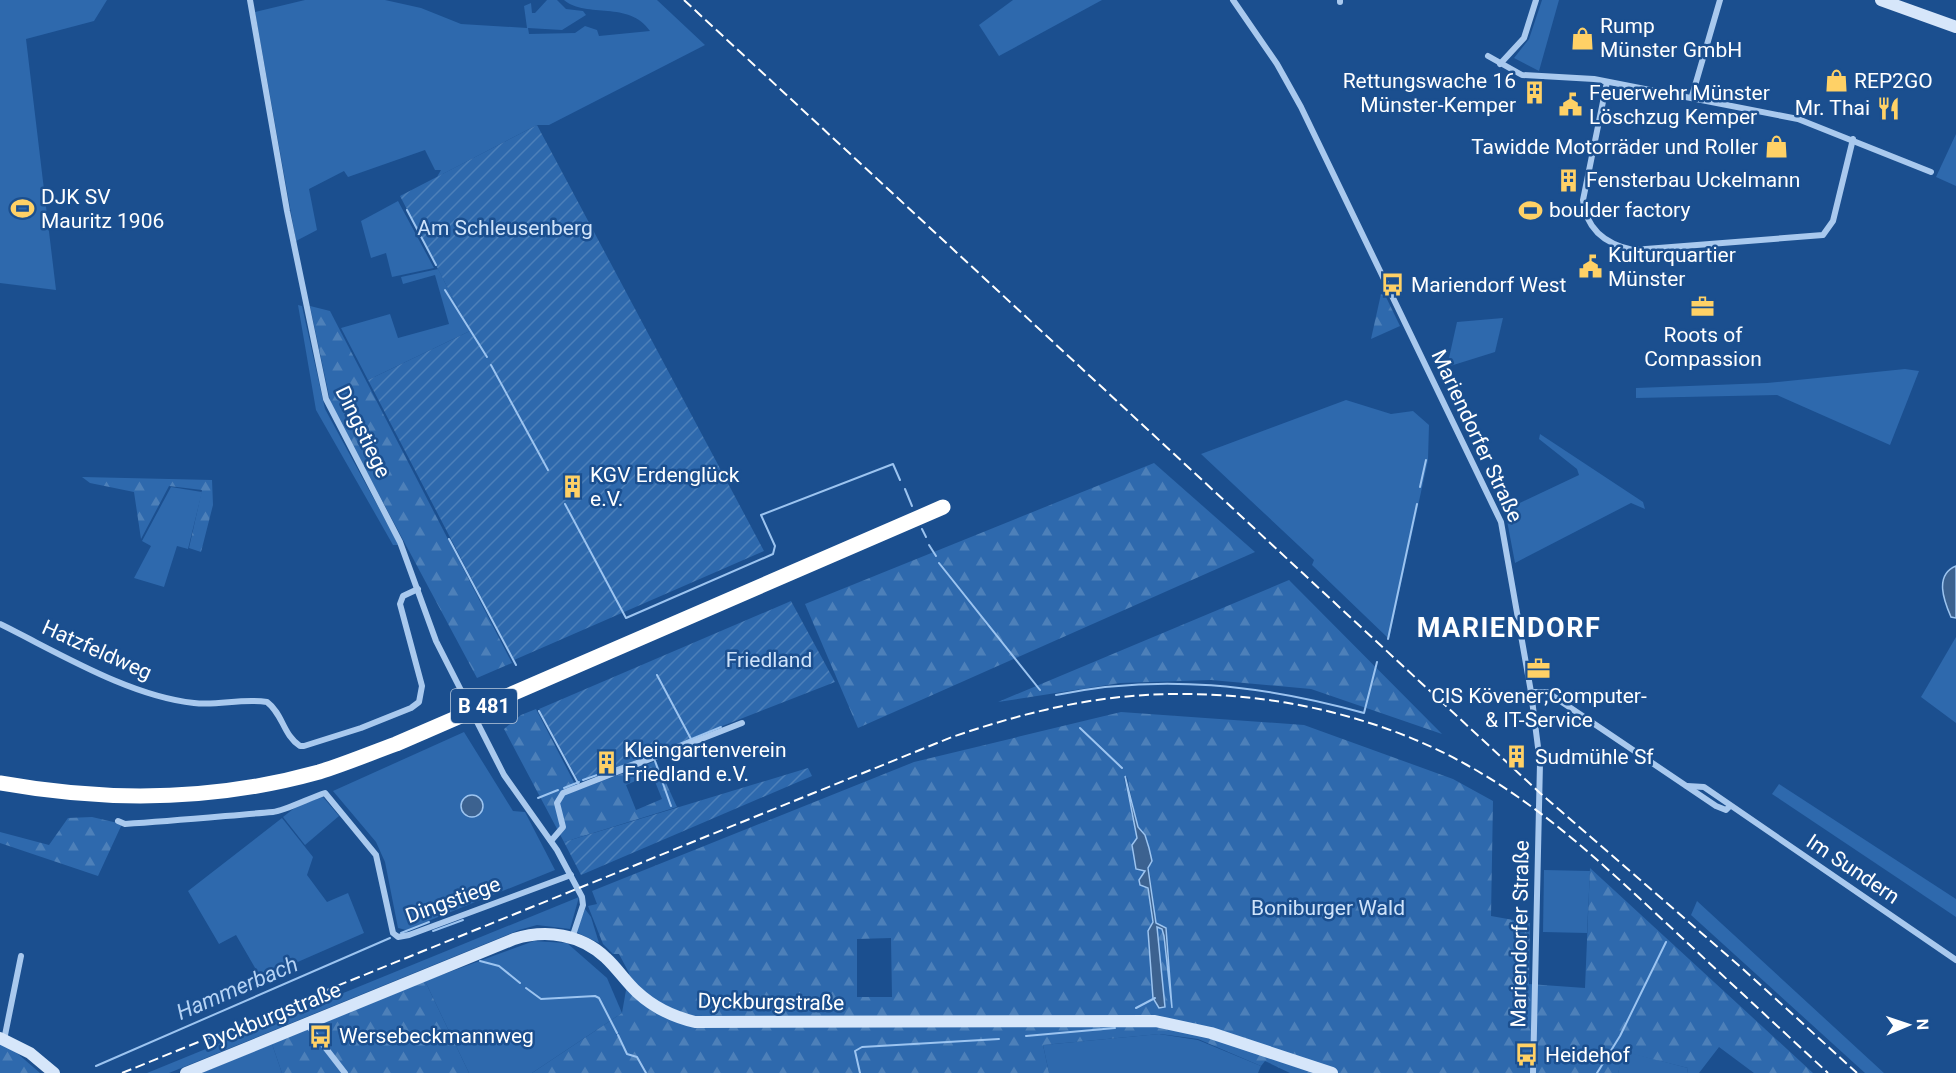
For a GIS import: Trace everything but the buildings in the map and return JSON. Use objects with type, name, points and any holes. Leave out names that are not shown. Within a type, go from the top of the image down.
[{"type":"highway","name":"B 481","points":[[0,783],[52,791],[143,796],[193,794],[273,783],[320,771],[396,744],[943,507]]},
{"type":"street","name":"Dingstiege","points":[[250,0],[289,221],[322,386],[330,408],[399,542],[436,641],[460,690],[517,797],[551,841],[583,901],[572,938]]},
{"type":"street","name":"Mariendorfer Straße","points":[[1233,0],[1286,78],[1441,393],[1501,522],[1531,692],[1541,771],[1533,1073]]},
{"type":"street","points":[[1500,64],[1524,38],[1536,0]]},
{"type":"street","points":[[1692,96],[1720,0]]},
{"type":"street","points":[[1881,0],[1956,27]]},
{"type":"street","points":[[1488,56],[1522,75],[1607,82],[1692,96],[1800,119],[1931,172]]},
{"type":"street","points":[[1607,82],[1583,200],[1587,220],[1597,234],[1621,248],[1633,250],[1823,235],[1833,221],[1853,140]]},
{"type":"street","name":"Hatzfeldweg","points":[[0,624],[136,689],[195,703],[242,700],[267,702],[279,714],[292,740],[300,747],[362,728],[411,708],[418,702],[422,686],[400,604],[403,596],[418,589]]},
{"type":"street","name":"Im Sundern","points":[[1531,692],[1547,692],[1716,806],[1726,810],[1731,806],[1956,960]]},
{"type":"street","points":[[551,841],[563,827],[557,803],[563,793],[742,723]]},
{"type":"street","name":"Dingstiege","points":[[118,821],[125,824],[209,819],[258,811],[275,812],[325,793],[375,855],[393,933],[398,937],[409,935],[570,875]]},
{"type":"street","name":"Dyckburgstraße","points":[[186,1073],[514,939],[539,934],[572,938],[598,951],[636,991],[651,1002],[677,1016],[695,1022],[1155,1021],[1211,1033],[1332,1073]]},
{"type":"street","points":[[21,956],[2,1039],[30,1053],[54,1073]]},
{"type":"street","points":[[307,1023],[345,1073]]},
{"type":"green space","name":"DJK SV Mauritz 1906","points":[[0,0],[107,0],[94,21],[26,39],[56,290],[0,283]]},
{"type":"green space","points":[[305,0],[385,0],[421,8],[461,24],[527,28],[524,6],[531,3],[532,13],[535,13],[547,0],[557,0],[566,9],[583,11],[586,15],[562,30],[528,28],[529,34],[575,33],[585,26],[597,30],[599,36],[650,31],[631,16],[573,6],[564,0],[657,0],[705,45],[549,125],[537,125],[437,177],[441,170],[435,170],[425,150],[348,177],[344,171],[309,189],[317,230],[296,241],[255,12]]},
{"type":"green space","points":[[1013,0],[1102,0],[999,56],[979,25]]},
{"type":"green space","points":[[1542,0],[1559,0],[1539,71],[1514,58],[1529,39]]},
{"type":"green space","name":"Am Schleusenberg","points":[[537,125],[764,551],[514,660],[368,380],[470,331],[400,196]]},
{"type":"green space","points":[[1956,134],[1956,186],[1936,177]]},
{"type":"green space","points":[[398,201],[434,268],[392,277],[386,253],[371,258],[361,221]]},
{"type":"green space","points":[[438,269],[470,331],[368,380],[341,328],[390,314],[398,338],[449,324],[435,275],[403,284],[401,277]]},
{"type":"green space","points":[[1381,294],[1385,295],[1400,326],[1371,339]]},
{"type":"green space","points":[[298,305],[302,306],[325,409],[399,545],[393,545],[316,410]]},
{"type":"green space","points":[[310,306],[330,311],[512,663],[477,678],[331,405]]},
{"type":"green space","points":[[1503,318],[1495,352],[1447,367],[1457,322]]},
{"type":"green space","points":[[1905,369],[1919,371],[1890,445],[1777,395],[1636,398],[1636,388],[1767,383]]},
{"type":"green space","points":[[1346,400],[1391,414],[1413,411],[1429,425],[1428,460],[1389,639],[1312,565],[1314,560],[1201,454]]},
{"type":"green space","points":[[1540,434],[1643,502],[1645,509],[1631,503],[1515,563],[1505,510],[1579,475],[1577,469],[1539,439]]},
{"type":"green space","points":[[1154,463],[1255,552],[858,728],[805,604]]},
{"type":"green space","points":[[82,477],[212,480],[213,505],[201,552],[189,548],[202,490],[169,486],[141,539],[134,492],[90,483]]},
{"type":"green space","points":[[171,487],[202,492],[188,549],[177,546],[164,587],[134,578],[151,546],[142,541]]},
{"type":"green space","points":[[1289,580],[1442,734],[1311,689],[1211,680],[1120,683],[998,702]]},
{"type":"green space","name":"Friedland","points":[[791,601],[835,682],[579,782],[539,709]]},
{"type":"green space","points":[[1956,637],[1956,723],[1921,697]]},
{"type":"green space","points":[[536,709],[578,790],[656,761],[677,807],[564,842],[504,729],[521,715]],"holes":[[[652,774],[662,799],[636,810],[626,785]]]},
{"type":"green space","name":"Boniburger Wald","points":[[1121,712],[1304,725],[1453,779],[1493,801],[1491,916],[1530,923],[1529,984],[1585,988],[1590,868],[1813,1073],[1754,1073],[1719,1047],[1699,1073],[1687,1073],[1688,1068],[1624,1052],[1618,1073],[1290,1073],[1265,1061],[1261,1066],[1198,1039],[1160,1034],[1043,1045],[1049,1073],[532,1073],[622,1013],[629,973],[619,954],[613,954],[603,944],[588,906],[597,904],[592,891],[914,762]],"holes":[[[1127,777],[1138,827],[1145,835],[1156,923],[1166,928],[1172,1008],[1164,936],[1162,929],[1156,927],[1153,997],[1148,932],[1153,922],[1145,871],[1138,870],[1133,842],[1137,838],[1124,778]],[[891,938],[892,997],[857,997],[857,939]]]},
{"type":"green space","points":[[464,732],[513,811],[525,812],[555,870],[406,930],[398,928],[385,862],[376,842],[333,791]]},
{"type":"green space","points":[[808,768],[812,776],[581,875],[564,842]]},
{"type":"green space","points":[[1779,784],[1956,899],[1956,917],[1772,794]]},
{"type":"green space","points":[[323,797],[339,816],[305,845],[283,817],[297,806]]},
{"type":"green space","points":[[92,817],[122,824],[98,876],[0,843],[0,832],[49,845],[68,818]]},
{"type":"green space","points":[[282,818],[313,857],[307,875],[327,902],[348,893],[364,933],[261,978],[236,935],[219,944],[188,891]]},
{"type":"green space","points":[[1544,870],[1590,871],[1587,933],[1543,932]]},
{"type":"green space","points":[[579,897],[570,929],[537,925],[519,930],[169,1073],[147,1073]]},
{"type":"green space","points":[[1697,901],[1884,1073],[1865,1073],[1691,915]]},
{"type":"green space","points":[[585,909],[591,917],[599,943],[576,932]]},
{"type":"green space","points":[[534,941],[567,943],[607,978],[622,1013],[532,1073],[469,1073],[425,981]]},
{"type":"green space","points":[[425,981],[469,1073],[282,1073],[272,1044]]},
{"type":"green space","points":[[1159,1034],[1198,1040],[1261,1066],[1258,1073],[1049,1073],[1043,1045]]},
{"type":"green space","points":[[0,1044],[10,1047],[40,1073],[0,1073]]},
{"type":"green space","points":[[272,1044],[282,1073],[201,1073]]},
{"type":"green space","points":[[1623,1051],[1688,1068],[1687,1073],[1618,1073]]},
{"type":"shaded area","points":[[1956,566],[1956,618],[1951,617],[1946,604],[1943,582],[1949,570]]},
{"type":"shaded area","points":[[1125,776],[1138,827],[1145,835],[1152,861],[1148,868],[1156,923],[1166,928],[1172,1008],[1164,936],[1162,929],[1157,927],[1165,1007],[1159,1008],[1153,998],[1148,931],[1153,922],[1148,888],[1140,885],[1139,880],[1145,871],[1136,869],[1132,845],[1137,838]]},
{"type":"shaded area","points":[[472,795],[482,802],[483,806],[476,816],[472,817],[462,810],[461,806],[468,796]]},
{"type":"waterway","points":[[407,210],[436,265]]},
{"type":"waterway","points":[[445,290],[487,357]]},
{"type":"waterway","points":[[491,365],[548,470]]},
{"type":"waterway","points":[[1420,487],[1426,460]]},
{"type":"waterway","points":[[565,504],[626,618],[773,554],[775,546],[761,515],[893,464],[900,480]]},
{"type":"waterway","points":[[905,489],[912,506]]},
{"type":"waterway","points":[[1388,639],[1417,504]]},
{"type":"waterway","points":[[922,529],[926,537]]},
{"type":"waterway","points":[[449,539],[516,665]]},
{"type":"waterway","points":[[929,545],[936,556]]},
{"type":"waterway","points":[[939,563],[1040,690]]},
{"type":"waterway","points":[[1056,695],[1095,688],[1134,685],[1211,685],[1288,695],[1364,713],[1377,662]]},
{"type":"waterway","points":[[657,675],[691,739]]},
{"type":"waterway","points":[[539,711],[578,783]]},
{"type":"waterway","points":[[655,754],[721,727]]},
{"type":"waterway","points":[[1080,728],[1122,768]]},
{"type":"waterway","points":[[583,780],[648,757]]},
{"type":"waterway","points":[[655,761],[671,806]]},
{"type":"waterway","points":[[564,788],[579,782]]},
{"type":"waterway","points":[[538,798],[558,790]]},
{"type":"waterway","name":"Hammerbach","points":[[433,931],[463,920]]},
{"type":"waterway","name":"Hammerbach","points":[[401,933],[429,922]]},
{"type":"waterway","name":"Hammerbach","points":[[96,1066],[390,938]]},
{"type":"waterway","points":[[1597,1073],[1620,1036],[1666,942]]},
{"type":"waterway","name":"Hammerbach","points":[[480,961],[499,966],[520,983]]},
{"type":"waterway","name":"Hammerbach","points":[[526,988],[541,999],[595,996],[599,998],[617,1033]]},
{"type":"waterway","points":[[1136,1008],[1155,998]]},
{"type":"waterway","points":[[1026,1036],[1115,1028]]},
{"type":"waterway","name":"Hammerbach","points":[[618,1035],[627,1054],[637,1057],[646,1073]]},
{"type":"waterway","points":[[860,1073],[855,1051],[862,1047],[999,1039]]},
{"type":"railway","points":[[684,0],[1540,793],[1744,970],[1857,1073]]},
{"type":"railway","points":[[122,1073],[952,737],[1027,714],[1085,702],[1150,695],[1197,694],[1244,697],[1291,704],[1382,727],[1426,744],[1494,781],[1546,817],[1595,858],[1828,1073]]},
{"type":"place","name":"Rump Münster GmbH","points":[[1582,38]]},
{"type":"place","name":"REP2GO","points":[[1836,81]]},
{"type":"place","name":"Rettungswache 16 Münster-Kemper","points":[[1534,93]]},
{"type":"place","name":"Feuerwehr Münster Löschzug Kemper","points":[[1571,105]]},
{"type":"place","name":"Mr. Thai","points":[[1888,108]]},
{"type":"place","name":"Tawidde Motorräder und Roller","points":[[1776,147]]},
{"type":"place","name":"Fensterbau Uckelmann","points":[[1568,180]]},
{"type":"place","name":"DJK SV Mauritz 1906","points":[[23,209]]},
{"type":"place","name":"boulder factory","points":[[1531,210]]},
{"type":"place","name":"Kulturquartier Münster","points":[[1590,267]]},
{"type":"place","name":"Mariendorf West","points":[[1393,285]]},
{"type":"place","name":"Roots of Compassion","points":[[1703,307]]},
{"type":"place","name":"KGV Erdenglück e.V.","points":[[572,487]]},
{"type":"place","name":"CIS Kövener;Computer- & IT-Service","points":[[1539,668]]},
{"type":"place","name":"Sudmühle Sf","points":[[1517,757]]},
{"type":"place","name":"Kleingartenverein Friedland e.V.","points":[[606,762]]},
{"type":"place","name":"Wersebeckmannweg","points":[[321,1036]]},
{"type":"place","name":"Heidehof","points":[[1527,1055]]},
{"type":"district","name":"MARIENDORF","points":[[1509,628]]}]
